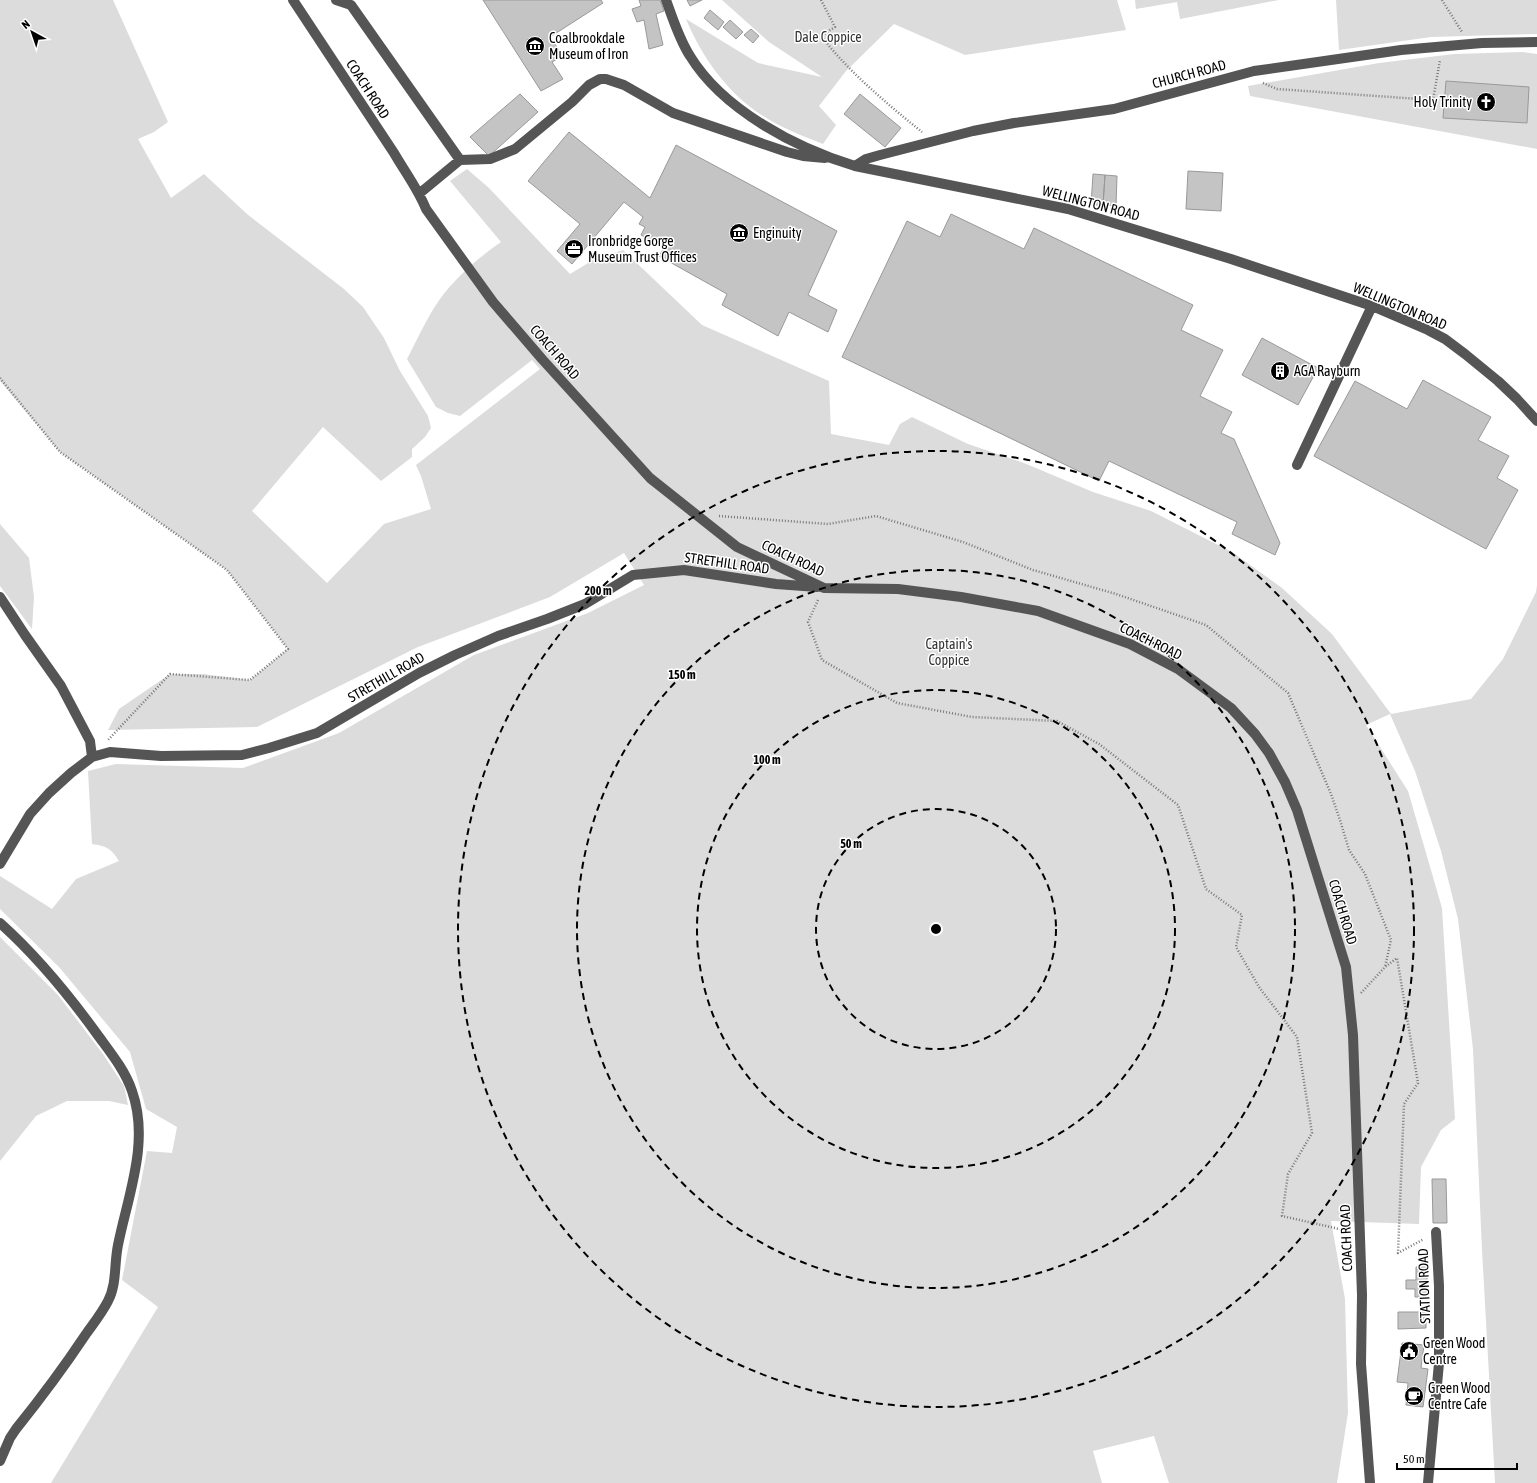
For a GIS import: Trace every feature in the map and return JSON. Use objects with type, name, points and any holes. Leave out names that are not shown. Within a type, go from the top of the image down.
[{"type":"street","name":"COACH ROAD","points":[[293,0],[420,193],[426,209],[493,302],[542,359],[650,478],[737,547],[824,588],[898,589],[961,597],[1038,611],[1130,644],[1178,669],[1231,708],[1255,734],[1269,753],[1285,782],[1294,803],[1346,967],[1353,1035],[1362,1295],[1361,1364],[1370,1483]]},
{"type":"street","points":[[336,0],[351,5],[460,160]]},
{"type":"street","name":"WELLINGTON ROAD","points":[[666,0],[681,39],[690,56],[702,73],[715,88],[755,119],[780,135],[833,159],[855,166],[1068,209],[1231,259],[1372,306],[1445,339],[1498,381],[1537,421]]},
{"type":"street","name":"CHURCH ROAD","points":[[855,166],[866,159],[933,141],[1014,123],[1114,109],[1254,71],[1401,50],[1470,44],[1537,42]]},
{"type":"street","points":[[420,193],[460,160],[490,159],[515,148],[572,102],[589,85],[600,79],[606,79],[624,85],[673,113],[787,152],[803,156],[833,159]]},
{"type":"street","points":[[1297,464],[1372,306]]},
{"type":"street","name":"STRETHILL ROAD","points":[[0,864],[30,814],[49,793],[71,773],[92,757],[110,752],[162,756],[242,755],[317,733],[419,673],[455,654],[498,636],[585,604],[633,574],[684,570],[776,584],[824,588]]},
{"type":"street","points":[[0,597],[61,686],[90,741],[92,757]]},
{"type":"street","points":[[0,923],[24,945],[68,995],[122,1068],[132,1092],[139,1123],[139,1140],[135,1170],[118,1246],[114,1284],[108,1301],[62,1371],[16,1429],[10,1438],[0,1461]]},
{"type":"street","name":"STATION ROAD","points":[[1428,1483],[1439,1363],[1439,1286],[1436,1232]]},
{"type":"path","points":[[821,0],[835,27],[821,36],[879,97],[933,141]]},
{"type":"path","points":[[1442,0],[1470,44]]},
{"type":"path","points":[[1242,74],[1277,89],[1433,100],[1439,60],[1446,59]]},
{"type":"path","points":[[0,378],[60,452],[226,570],[288,649],[250,680],[170,674],[107,741]]},
{"type":"path","points":[[718,516],[828,524],[876,516],[963,542],[1033,570],[1116,594],[1206,625],[1288,693],[1331,794],[1348,850],[1365,874],[1391,940],[1385,967]]},
{"type":"path","points":[[824,588],[808,622],[822,660],[897,703],[972,717],[1057,721],[1099,744],[1178,805],[1206,889],[1242,915],[1236,947],[1259,987],[1297,1037],[1312,1133],[1288,1174],[1282,1216],[1360,1234]]},
{"type":"path","points":[[1350,1001],[1364,992],[1385,967],[1397,958],[1418,1082],[1404,1104],[1398,1253],[1436,1232]]},
{"type":"green space","name":"Captain's Coppice","points":[[0,0],[113,0],[168,122],[154,132],[138,139],[171,198],[204,174],[247,214],[344,289],[363,307],[384,338],[400,371],[428,416],[431,428],[425,437],[412,449],[412,457],[381,481],[323,427],[252,511],[327,583],[384,524],[431,509],[416,465],[540,369],[532,360],[460,416],[448,413],[436,407],[407,359],[431,313],[446,291],[468,268],[501,242],[450,181],[467,169],[489,188],[570,274],[593,260],[623,250],[702,325],[829,381],[831,434],[889,445],[900,424],[912,417],[968,444],[1024,463],[1093,492],[1151,511],[1232,552],[1282,588],[1332,634],[1391,714],[1471,699],[1503,659],[1536,592],[1537,585],[1537,1483],[1495,1483],[1473,1049],[1458,919],[1441,851],[1415,771],[1390,714],[1366,725],[1408,791],[1442,908],[1455,1119],[1441,1130],[1421,1167],[1419,1224],[1331,1221],[1345,1299],[1348,1413],[1337,1483],[1169,1483],[1154,1436],[1093,1451],[1102,1483],[51,1483],[158,1307],[122,1280],[147,1151],[172,1153],[177,1127],[146,1109],[130,1052],[59,967],[0,909],[0,876],[52,909],[76,879],[119,861],[108,848],[92,844],[88,771],[116,764],[243,768],[339,733],[474,655],[588,613],[644,585],[624,553],[550,597],[418,647],[257,727],[108,730],[119,709],[170,674],[203,674],[250,680],[288,649],[227,570],[60,452],[0,381]]},
{"type":"green space","name":"Dale Coppice","points":[[722,0],[1117,0],[1126,30],[965,55],[894,24],[846,71],[819,106],[836,125],[823,144],[781,126],[754,110],[741,100],[709,62],[700,48],[686,19],[758,63],[822,77],[769,42]]},
{"type":"green space","points":[[1135,0],[1279,0],[1180,19],[1177,2],[1136,9]]},
{"type":"green space","points":[[1336,0],[1537,0],[1537,34],[1431,37],[1339,50]]},
{"type":"green space","points":[[1523,52],[1537,54],[1537,149],[1250,96],[1248,86],[1379,63],[1454,54]]},
{"type":"green space","points":[[0,524],[29,558],[34,597],[32,629],[0,586]]},
{"type":"green space","points":[[0,937],[58,995],[103,1054],[124,1086],[128,1105],[109,1101],[67,1101],[36,1116],[0,1161]]},
{"type":"building","name":"Coalbrookdale Museum of Iron","points":[[483,0],[601,0],[603,3],[550,37],[563,56],[552,62],[563,79],[541,91]]},
{"type":"building","points":[[639,0],[660,0],[664,11],[656,14],[663,45],[649,49],[644,20],[637,22],[632,9],[641,6]]},
{"type":"building","points":[[687,0],[702,0],[690,6]]},
{"type":"building","points":[[710,10],[724,22],[718,30],[704,18]]},
{"type":"building","points":[[730,20],[743,32],[736,39],[723,27]]},
{"type":"building","points":[[751,29],[759,36],[753,43],[744,35]]},
{"type":"building","name":"Holy Trinity","points":[[1446,81],[1529,87],[1527,123],[1443,118]]},
{"type":"building","points":[[520,94],[538,112],[489,156],[470,137]]},
{"type":"building","points":[[860,94],[901,128],[885,147],[844,114]]},
{"type":"building","name":"Enginuity","points":[[569,132],[650,198],[676,145],[837,231],[808,295],[837,310],[828,332],[789,312],[778,336],[722,305],[727,294],[659,256],[664,248],[641,235],[645,227],[639,224],[643,217],[624,202],[572,264],[557,251],[580,224],[528,181]]},
{"type":"building","points":[[1188,171],[1223,173],[1221,211],[1186,209]]},
{"type":"building","points":[[1093,174],[1105,175],[1103,205],[1091,205]]},
{"type":"building","points":[[1105,175],[1117,176],[1116,206],[1103,205]]},
{"type":"building","points":[[951,214],[1024,249],[1034,228],[1193,305],[1181,330],[1223,350],[1200,396],[1232,412],[1221,433],[1234,439],[1280,543],[1275,555],[1232,534],[1237,522],[1109,461],[1099,481],[842,357],[907,221],[940,237]]},
{"type":"building","name":"AGA Rayburn","points":[[1262,338],[1318,368],[1298,405],[1242,375]]},
{"type":"building","points":[[1423,380],[1491,417],[1478,440],[1509,456],[1497,478],[1518,490],[1486,549],[1314,456],[1355,381],[1407,409]]},
{"type":"building","points":[[1432,1179],[1446,1179],[1447,1223],[1433,1223]]},
{"type":"building","points":[[1416,1267],[1427,1267],[1427,1297],[1415,1297],[1415,1289],[1406,1289],[1406,1280],[1416,1280]]},
{"type":"building","points":[[1398,1312],[1426,1312],[1426,1328],[1398,1329]]},
{"type":"building","points":[[1402,1343],[1424,1345],[1421,1368],[1428,1369],[1423,1407],[1406,1405],[1408,1383],[1397,1382]]},
{"type":"place","name":"Coalbrookdale Museum of Iron","points":[[535,46]]},
{"type":"place","name":"Holy Trinity","points":[[1486,102]]},
{"type":"place","name":"Enginuity","points":[[739,233]]},
{"type":"place","name":"Ironbridge Gorge Museum Trust Offices","points":[[574,249]]},
{"type":"place","name":"AGA Rayburn","points":[[1280,371]]},
{"type":"place","name":"Green Wood Centre","points":[[1409,1351]]},
{"type":"place","name":"Green Wood Centre Cafe","points":[[1414,1396]]}]
